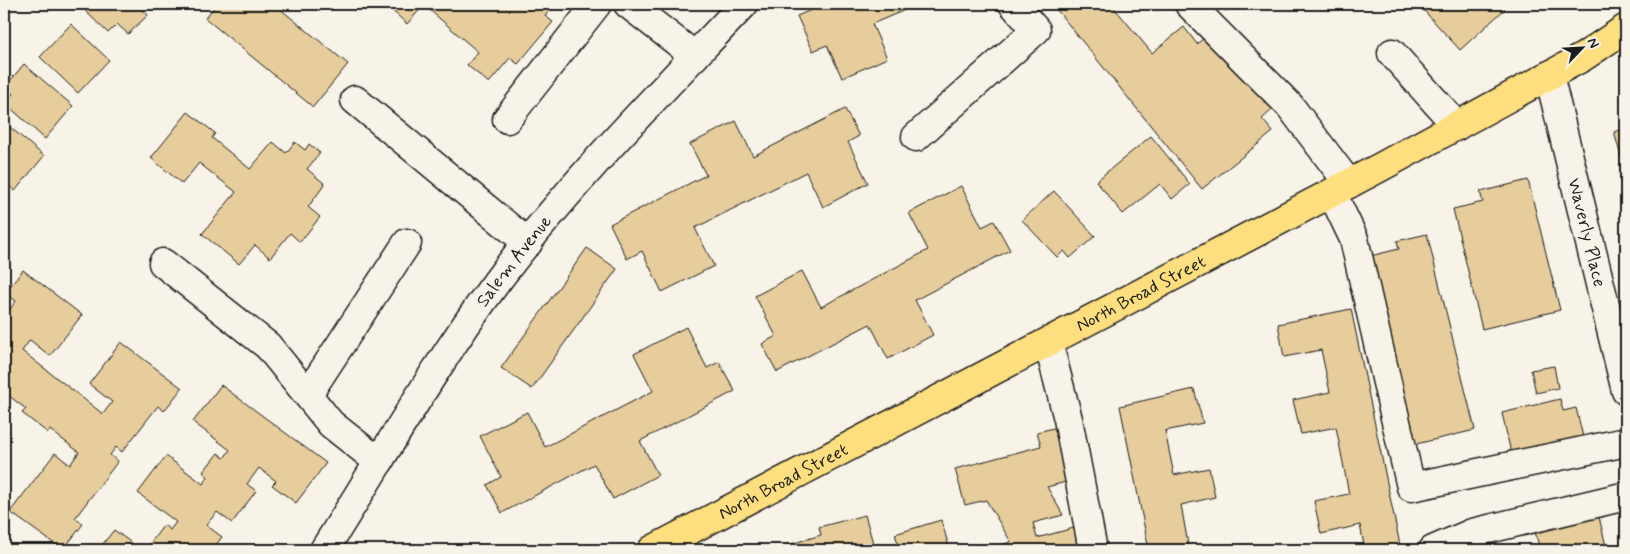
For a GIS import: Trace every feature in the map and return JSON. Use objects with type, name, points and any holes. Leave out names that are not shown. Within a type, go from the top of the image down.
[{"type":"main road","name":"North Broad Street","points":[[652,550],[1341,189],[1549,75],[1626,28]]},
{"type":"street","points":[[507,119],[597,4]]},
{"type":"street","points":[[628,4],[695,56]]},
{"type":"street","name":"Salem Avenue","points":[[324,550],[435,372],[498,280],[585,173],[744,4]]},
{"type":"street","points":[[916,137],[1036,30],[1013,4]]},
{"type":"street","points":[[1189,4],[1290,106],[1341,189],[1411,487],[1626,442]]},
{"type":"street","points":[[1392,53],[1457,126]]},
{"type":"street","name":"Waverly Place","points":[[1549,75],[1618,325],[1626,391]]},
{"type":"street","points":[[355,100],[528,243]]},
{"type":"street","points":[[308,394],[407,243]]},
{"type":"street","points":[[163,263],[268,346],[331,424],[379,462]]},
{"type":"street","points":[[1048,342],[1068,419],[1093,550]]},
{"type":"street","points":[[1434,550],[1472,533],[1626,496]]},
{"type":"building","points":[[78,4],[137,4],[148,15],[128,34],[117,24],[108,33]]},
{"type":"building","points":[[217,4],[274,4],[348,64],[313,107],[205,18]]},
{"type":"building","points":[[385,4],[555,4],[545,16],[553,22],[518,64],[510,58],[489,83],[467,65],[478,52],[424,5],[407,24]]},
{"type":"building","points":[[825,4],[919,4],[872,24],[887,58],[842,78],[827,45],[813,51],[797,16]]},
{"type":"building","points":[[1052,4],[1111,4],[1152,53],[1184,27],[1197,44],[1211,32],[1273,109],[1262,119],[1273,132],[1202,189]]},
{"type":"building","points":[[1220,4],[1234,4],[1226,11]]},
{"type":"building","points":[[1418,4],[1500,4],[1505,9],[1460,50]]},
{"type":"building","points":[[71,24],[109,60],[78,93],[40,57]]},
{"type":"building","points":[[24,64],[73,106],[45,139],[5,103],[13,94],[5,87]]},
{"type":"building","points":[[845,109],[859,136],[848,142],[868,183],[823,207],[806,172],[695,228],[714,266],[662,292],[642,251],[627,259],[610,224],[706,175],[690,144],[736,121],[753,156]]},
{"type":"building","points":[[188,112],[215,133],[212,138],[250,169],[273,142],[286,153],[295,142],[305,150],[309,144],[320,153],[307,169],[325,184],[308,207],[320,217],[300,242],[290,233],[270,258],[255,245],[239,264],[202,234],[236,192],[199,163],[182,184],[151,158]]},
{"type":"building","points":[[4,122],[44,156],[15,191],[4,182]]},
{"type":"building","points":[[1626,128],[1626,174],[1614,132]]},
{"type":"building","points":[[1151,136],[1190,184],[1172,199],[1160,184],[1123,214],[1096,181]]},
{"type":"building","points":[[1528,180],[1560,310],[1482,329],[1453,209],[1483,202],[1480,192]]},
{"type":"building","points":[[961,186],[982,227],[994,221],[1010,250],[915,300],[933,335],[888,359],[870,324],[777,372],[762,344],[776,336],[755,296],[802,271],[821,307],[928,250],[909,213]]},
{"type":"building","points":[[1054,191],[1095,236],[1070,258],[1064,251],[1057,257],[1022,220]]},
{"type":"building","points":[[1427,234],[1475,430],[1412,445],[1366,257],[1399,249],[1397,241]]},
{"type":"building","points":[[587,248],[617,269],[532,389],[501,368]]},
{"type":"building","points":[[23,270],[82,315],[50,356],[30,340],[22,351],[103,414],[112,402],[89,384],[121,342],[182,388],[164,411],[158,406],[122,452],[116,447],[110,455],[118,461],[75,518],[83,524],[63,550],[10,512],[55,453],[70,465],[79,452],[50,430],[48,433],[22,413],[26,409],[4,392],[4,317],[16,301],[5,293]]},
{"type":"building","points":[[1351,309],[1401,550],[1365,550],[1360,525],[1321,534],[1314,501],[1349,494],[1336,427],[1301,434],[1293,400],[1330,392],[1321,350],[1284,357],[1278,324]]},
{"type":"building","points":[[686,327],[707,368],[719,362],[735,391],[640,441],[658,475],[613,499],[594,464],[502,513],[487,485],[501,477],[480,436],[527,412],[545,447],[653,391],[634,354]]},
{"type":"building","points":[[1554,366],[1558,388],[1536,393],[1531,370]]},
{"type":"building","points":[[221,385],[326,463],[296,503],[272,485],[276,481],[259,468],[247,484],[256,491],[232,523],[217,512],[206,525],[222,537],[212,550],[154,550],[148,546],[164,525],[170,530],[176,522],[138,493],[166,456],[203,484],[208,477],[203,472],[218,453],[224,458],[230,450],[193,422]]},
{"type":"building","points":[[1194,389],[1203,423],[1165,431],[1174,475],[1209,468],[1215,497],[1181,505],[1189,550],[1149,550],[1120,406]]},
{"type":"building","points":[[1560,399],[1563,411],[1576,408],[1583,437],[1511,453],[1502,413]]},
{"type":"building","points":[[1062,426],[1077,479],[1047,487],[1063,515],[1033,523],[1037,538],[1081,526],[1088,550],[982,550],[1011,542],[986,500],[965,505],[955,469],[1041,446],[1037,432]]},
{"type":"building","points":[[1597,509],[1607,550],[1540,550],[1533,524]]},
{"type":"building","points":[[865,515],[875,550],[771,550],[821,535],[819,527]]},
{"type":"building","points":[[941,520],[950,550],[900,550],[895,534]]},
{"type":"building","points":[[114,530],[141,550],[98,550]]}]
